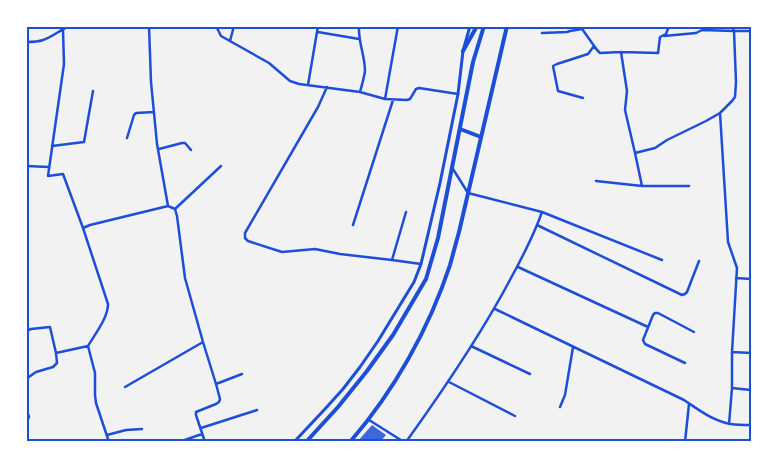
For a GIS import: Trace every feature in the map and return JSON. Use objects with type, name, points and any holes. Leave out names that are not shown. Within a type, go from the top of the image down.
[{"type":"main road","points":[[463,51],[477,26]]},
{"type":"main road","points":[[306,442],[356,386],[394,335],[423,286],[438,238],[473,62],[484,26]]},
{"type":"main road","points":[[350,442],[369,420],[416,345],[438,298],[459,232],[507,26]]},
{"type":"main road","points":[[460,129],[481,136]]},
{"type":"street","points":[[26,42],[44,40],[70,26]]},
{"type":"street","points":[[149,26],[154,112],[168,206]]},
{"type":"street","points":[[216,26],[221,36],[269,63],[290,81],[299,84],[360,92],[393,100],[410,99],[416,88],[458,94]]},
{"type":"street","points":[[230,41],[234,26]]},
{"type":"street","points":[[308,85],[318,26]]},
{"type":"street","points":[[359,26],[359,39],[365,72],[360,92]]},
{"type":"street","points":[[385,99],[398,26]]},
{"type":"street","points":[[294,442],[337,396],[360,367],[405,299],[414,282],[421,264],[440,183],[458,94],[463,51],[470,26]]},
{"type":"street","points":[[660,37],[666,34],[669,26]]},
{"type":"street","points":[[635,153],[655,148],[720,113],[732,101],[735,97],[736,82],[734,31],[732,26]]},
{"type":"street","points":[[542,33],[567,32],[581,28],[600,53],[658,53],[660,37]]},
{"type":"street","points":[[63,30],[64,64],[48,176],[63,174],[108,304],[105,316],[88,346],[95,373],[94,395],[109,442]]},
{"type":"street","points":[[660,37],[696,33],[702,30],[751,31]]},
{"type":"street","points":[[318,32],[359,39]]},
{"type":"street","points":[[583,98],[558,91],[553,66],[588,54],[594,46]]},
{"type":"street","points":[[621,52],[627,91],[625,110],[642,186]]},
{"type":"street","points":[[327,87],[318,107],[245,233],[245,238],[248,241],[282,252],[316,249],[340,254],[421,264]]},
{"type":"street","points":[[52,146],[84,142],[93,91]]},
{"type":"street","points":[[353,225],[393,100]]},
{"type":"street","points":[[127,138],[136,113],[154,112]]},
{"type":"street","points":[[720,113],[728,242],[736,264],[729,424]]},
{"type":"street","points":[[158,149],[182,142],[191,150]]},
{"type":"street","points":[[26,166],[49,167]]},
{"type":"street","points":[[175,209],[221,166]]},
{"type":"street","points":[[452,168],[468,193],[542,212],[662,260]]},
{"type":"street","points":[[596,181],[642,186],[689,186]]},
{"type":"street","points":[[83,228],[90,224],[168,206],[175,209]]},
{"type":"street","points":[[175,209],[185,278],[220,399],[219,402],[196,412],[205,442]]},
{"type":"street","points":[[392,260],[406,212]]},
{"type":"street","points":[[369,420],[405,442],[449,382],[495,309],[542,212]]},
{"type":"street","points":[[537,225],[682,295],[687,292],[698,260]]},
{"type":"street","points":[[517,266],[648,327]]},
{"type":"street","points":[[736,278],[751,280]]},
{"type":"street","points":[[495,309],[684,400],[697,410],[714,418],[729,424],[751,425]]},
{"type":"street","points":[[685,363],[645,344],[643,340],[655,313],[694,332]]},
{"type":"street","points":[[26,331],[50,328],[57,363],[36,372],[26,379]]},
{"type":"street","points":[[125,387],[202,342]]},
{"type":"street","points":[[56,353],[88,346]]},
{"type":"street","points":[[470,346],[530,374]]},
{"type":"street","points":[[560,407],[565,395],[573,347]]},
{"type":"street","points":[[732,352],[751,353]]},
{"type":"street","points":[[216,384],[242,374]]},
{"type":"street","points":[[449,382],[515,416]]},
{"type":"street","points":[[732,388],[751,390]]},
{"type":"street","points":[[685,442],[689,404]]},
{"type":"street","points":[[26,408],[29,417],[26,423]]},
{"type":"street","points":[[201,428],[257,410]]},
{"type":"street","points":[[107,435],[126,430],[142,430]]},
{"type":"street","points":[[179,442],[202,434]]},
{"type":"path","points":[[627,26],[636,26]]},
{"type":"building","points":[[372,425],[386,435],[380,442],[357,442]]}]
